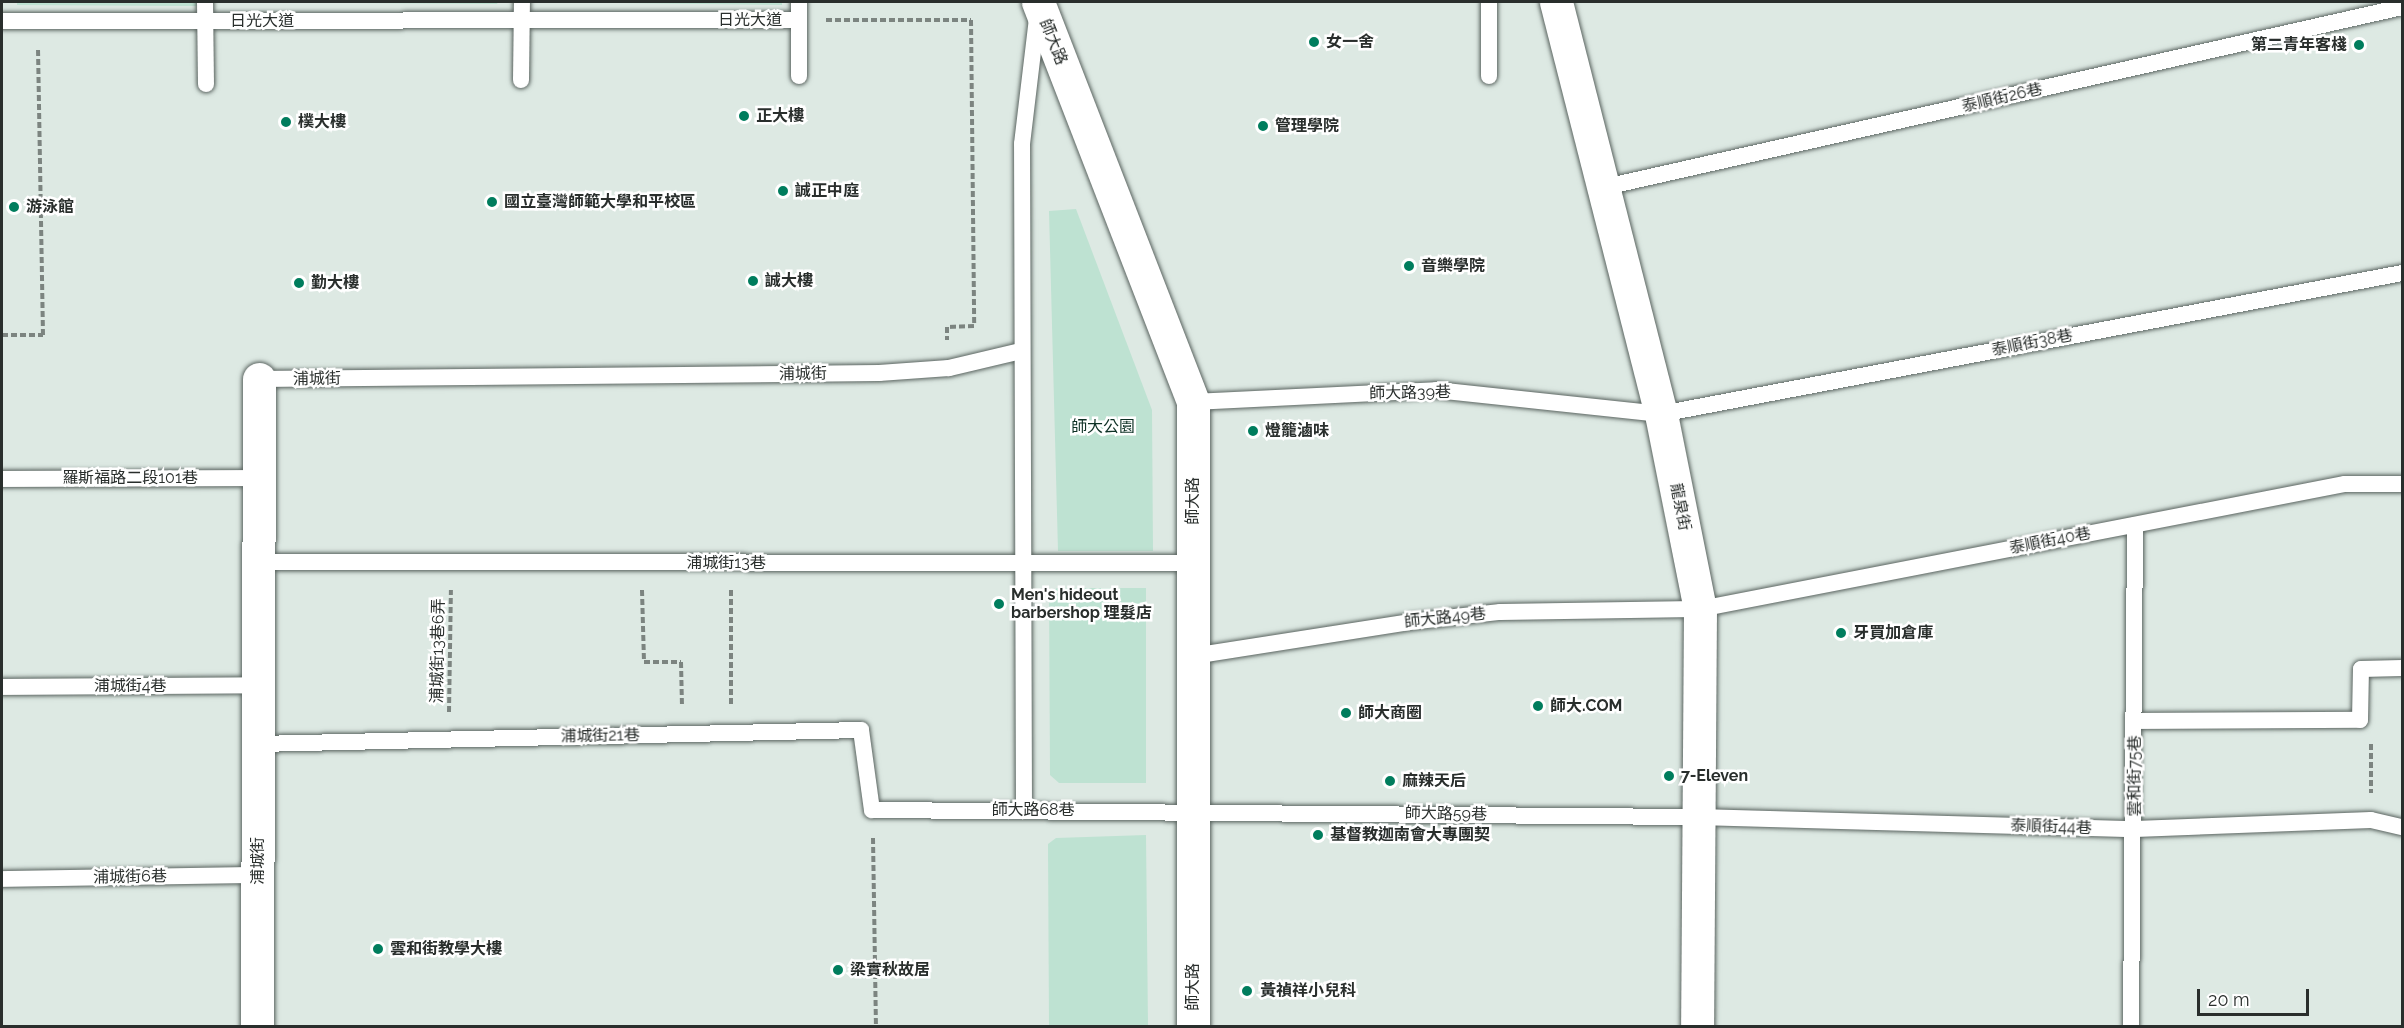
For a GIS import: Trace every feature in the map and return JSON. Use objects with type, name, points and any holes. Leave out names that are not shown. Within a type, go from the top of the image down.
[{"type":"street","name":"龍泉街","points":[[1556,2],[1601,188],[1661,414],[1700,609],[1697,1026]]},
{"type":"street","name":"師大路","points":[[1038,4],[1193,402],[1193,1026]]},
{"type":"street","name":"浦城街","points":[[257,1026],[259,379]]},
{"type":"lane","points":[[205,2],[206,84]]},
{"type":"lane","points":[[521,80],[522,2]]},
{"type":"lane","points":[[799,2],[799,76]]},
{"type":"lane","points":[[1489,2],[1489,76]]},
{"type":"lane","name":"師大路","points":[[1024,810],[1022,144],[1038,4]]},
{"type":"lane","name":"泰順街26巷","points":[[1601,188],[2403,7]]},
{"type":"lane","name":"日光大道","points":[[2,21],[799,20]]},
{"type":"lane","name":"泰順街38巷","points":[[1661,414],[2403,273]]},
{"type":"lane","name":"浦城街","points":[[259,379],[879,373],[949,368],[1021,351]]},
{"type":"lane","name":"師大路39巷","points":[[1193,402],[1436,390],[1661,414]]},
{"type":"lane","name":"羅斯福路二段101巷","points":[[2,479],[258,478]]},
{"type":"lane","name":"泰順街40巷","points":[[1700,609],[2345,484],[2403,484]]},
{"type":"lane","name":"雲和街75巷","points":[[2131,1026],[2135,829],[2135,525]]},
{"type":"lane","name":"浦城街13巷","points":[[258,562],[1193,563]]},
{"type":"lane","name":"師大路49巷","points":[[1193,656],[1409,622],[1500,612],[1700,609]]},
{"type":"lane","points":[[2135,721],[2360,720],[2361,669],[2403,668]]},
{"type":"lane","name":"浦城街4巷","points":[[2,687],[258,685]]},
{"type":"lane","name":"浦城街21巷","points":[[258,744],[861,730],[873,810]]},
{"type":"lane","name":"師大路68巷","points":[[873,810],[1193,811]]},
{"type":"lane","name":"師大路59巷","points":[[1193,811],[1698,817]]},
{"type":"lane","name":"泰順街44巷","points":[[1698,817],[2135,829],[2371,820],[2403,827]]},
{"type":"lane","name":"浦城街6巷","points":[[2,879],[258,875]]},
{"type":"path","points":[[799,20],[971,20],[974,326],[947,327],[949,368]]},
{"type":"path","points":[[2,335],[43,335],[37,21]]},
{"type":"path","name":"浦城街13巷6弄","points":[[449,740],[451,562]]},
{"type":"path","points":[[731,562],[732,734]]},
{"type":"path","points":[[642,563],[644,662],[681,662],[682,735]]},
{"type":"path","points":[[2360,720],[2371,731],[2371,820]]},
{"type":"path","points":[[873,810],[876,1026]]},
{"type":"green space","points":[[17,2],[197,2],[197,6],[17,5]]},
{"type":"green space","points":[[223,2],[498,2],[497,4]]},
{"type":"green space","points":[[538,2],[782,2],[782,5]]},
{"type":"green space","name":"師大公園","points":[[1076,209],[1152,410],[1153,551],[1058,551],[1049,211]]},
{"type":"green space","points":[[1057,588],[1146,588],[1146,783],[1059,783],[1050,775],[1049,594]]},
{"type":"green space","points":[[1146,835],[1148,1026],[1049,1026],[1048,844],[1056,838]]},
{"type":"place","name":"女一舍","points":[[1314,42]]},
{"type":"place","name":"第二青年客棧","points":[[2359,45]]},
{"type":"place","name":"正大樓","points":[[744,116]]},
{"type":"place","name":"樸大樓","points":[[286,122]]},
{"type":"place","name":"管理學院","points":[[1263,126]]},
{"type":"place","name":"誠正中庭","points":[[783,191]]},
{"type":"place","name":"國立臺灣師範大學和平校區","points":[[492,202]]},
{"type":"place","name":"游泳館","points":[[14,207]]},
{"type":"place","name":"音樂學院","points":[[1409,266]]},
{"type":"place","name":"誠大樓","points":[[753,281]]},
{"type":"place","name":"勤大樓","points":[[299,283]]},
{"type":"place","name":"燈籠滷味","points":[[1253,431]]},
{"type":"place","name":"Men's hideout barbershop 理髮店","points":[[999,604]]},
{"type":"place","name":"牙買加倉庫","points":[[1841,633]]},
{"type":"place","name":"師大.COM","points":[[1538,706]]},
{"type":"place","name":"師大商圈","points":[[1346,713]]},
{"type":"place","name":"7-Eleven","points":[[1669,776]]},
{"type":"place","name":"麻辣天后","points":[[1390,781]]},
{"type":"place","name":"基督教迦南會大專團契","points":[[1318,835]]},
{"type":"place","name":"雲和街教學大樓","points":[[378,949]]},
{"type":"place","name":"梁實秋故居","points":[[838,970]]},
{"type":"place","name":"黃禎祥小兒科","points":[[1247,991]]}]
